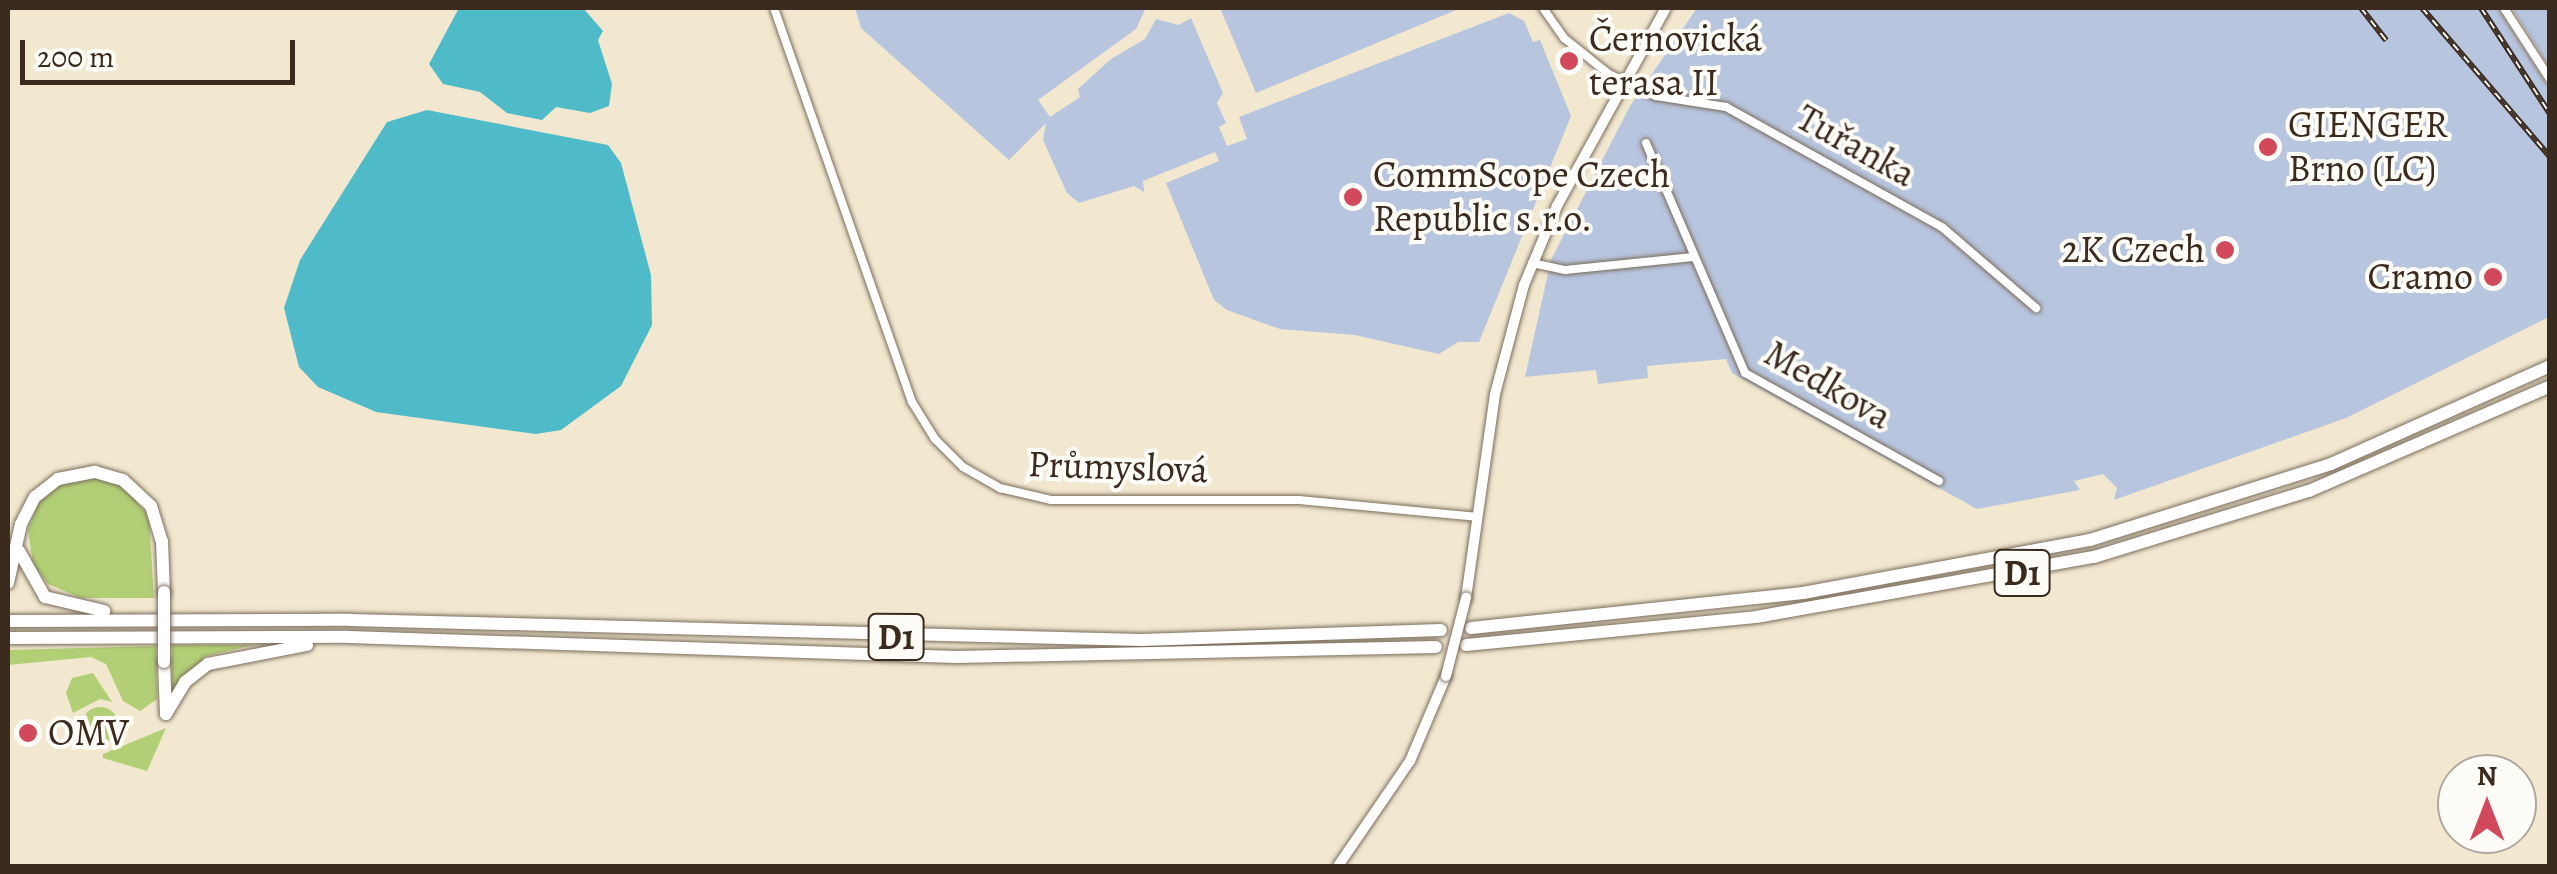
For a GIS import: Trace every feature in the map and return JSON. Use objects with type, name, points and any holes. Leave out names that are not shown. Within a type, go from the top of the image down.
[{"type":"highway","name":"D1","points":[[1471,628],[1755,600],[2074,544],[2331,464],[2550,366]]},
{"type":"highway","name":"D1","points":[[1466,646],[1756,617],[2094,557],[2309,491],[2550,386]]},
{"type":"highway","points":[[8,583],[29,505],[49,484],[86,472],[114,476],[138,491],[155,515],[164,592],[166,714],[197,671],[231,657],[296,645],[456,640]]},
{"type":"highway","points":[[18,545],[36,587],[58,604],[191,618]]},
{"type":"highway","name":"D1","points":[[8,621],[191,618],[977,639],[1441,630]]},
{"type":"highway","name":"D1","points":[[8,638],[456,640],[957,657],[1436,648]]},
{"type":"street","name":"Průmyslová","points":[[774,8],[912,402],[934,439],[963,466],[1000,488],[1051,500],[1299,500],[1478,517]]},
{"type":"street","name":"Tuřanka","points":[[1542,8],[1564,38],[1624,82],[1656,96],[1726,107],[1943,228],[2036,308]]},
{"type":"street","points":[[1338,866],[1410,761],[1446,676],[1466,598],[1499,372],[1532,263],[1666,8]]},
{"type":"street","points":[[2504,8],[2550,79]]},
{"type":"street","name":"Medkova","points":[[1646,143],[1744,373],[1939,481]]},
{"type":"street","points":[[1532,263],[1565,270],[1692,257]]},
{"type":"shaded area","name":"CommScope Czech Republic s.r.o.","points":[[855,8],[1146,8],[1136,29],[1038,100],[1050,117],[1080,97],[1078,89],[1111,59],[1145,39],[1156,19],[1179,25],[1191,18],[1223,93],[1217,103],[1226,123],[1219,127],[1227,146],[1247,139],[1239,117],[1509,13],[1524,21],[1533,42],[1540,40],[1571,116],[1479,342],[1458,342],[1439,354],[1355,335],[1280,329],[1227,310],[1214,300],[1166,183],[1219,161],[1215,152],[1143,181],[1144,192],[1134,186],[1079,203],[1067,193],[1043,140],[1046,123],[1009,160],[861,28]]},
{"type":"shaded area","points":[[1220,8],[1461,8],[1256,93]]},
{"type":"shaded area","points":[[1697,8],[2498,8],[2549,88],[2549,317],[2346,418],[2114,500],[2117,488],[2103,474],[2074,481],[2080,490],[1977,509],[1732,373],[1726,359],[1647,366],[1648,378],[1598,384],[1596,370],[1525,377],[1551,260],[1630,106]]},
{"type":"shaded area","points":[[2512,8],[2549,8],[2549,67]]},
{"type":"green space","points":[[99,477],[124,487],[149,517],[154,598],[81,598],[48,584],[33,564],[28,530],[39,501],[64,482]]},
{"type":"green space","points":[[172,645],[254,645],[206,656],[172,692]]},
{"type":"green space","points":[[156,646],[157,699],[140,711],[123,701],[106,664],[91,657],[8,665],[8,650]]},
{"type":"green space","points":[[93,673],[112,702],[100,699],[73,713],[66,693],[72,678]]},
{"type":"green space","points":[[100,707],[113,712],[118,725],[113,738],[100,743],[87,738],[82,725],[87,712]]},
{"type":"green space","points":[[166,728],[147,771],[103,758],[103,754]]},
{"type":"water","points":[[459,8],[583,8],[603,31],[598,40],[612,84],[609,106],[590,113],[556,107],[542,120],[507,113],[480,92],[443,84],[429,64]]},
{"type":"water","points":[[427,110],[608,145],[621,163],[651,275],[652,325],[621,386],[561,430],[536,434],[376,412],[318,387],[299,367],[284,308],[300,260],[387,122]]},
{"type":"railway","points":[[2361,8],[2386,40]]},
{"type":"railway","points":[[2422,8],[2550,157]]},
{"type":"railway","points":[[2481,8],[2550,114]]},
{"type":"place","name":"Černovická terasa II","points":[[1569,61]]},
{"type":"place","name":"GIENGER Brno (LC)","points":[[2268,147]]},
{"type":"place","name":"CommScope Czech Republic s.r.o.","points":[[1353,197]]},
{"type":"place","name":"2K Czech","points":[[2225,250]]},
{"type":"place","name":"Cramo","points":[[2493,277]]},
{"type":"place","name":"OMV","points":[[28,733]]}]
